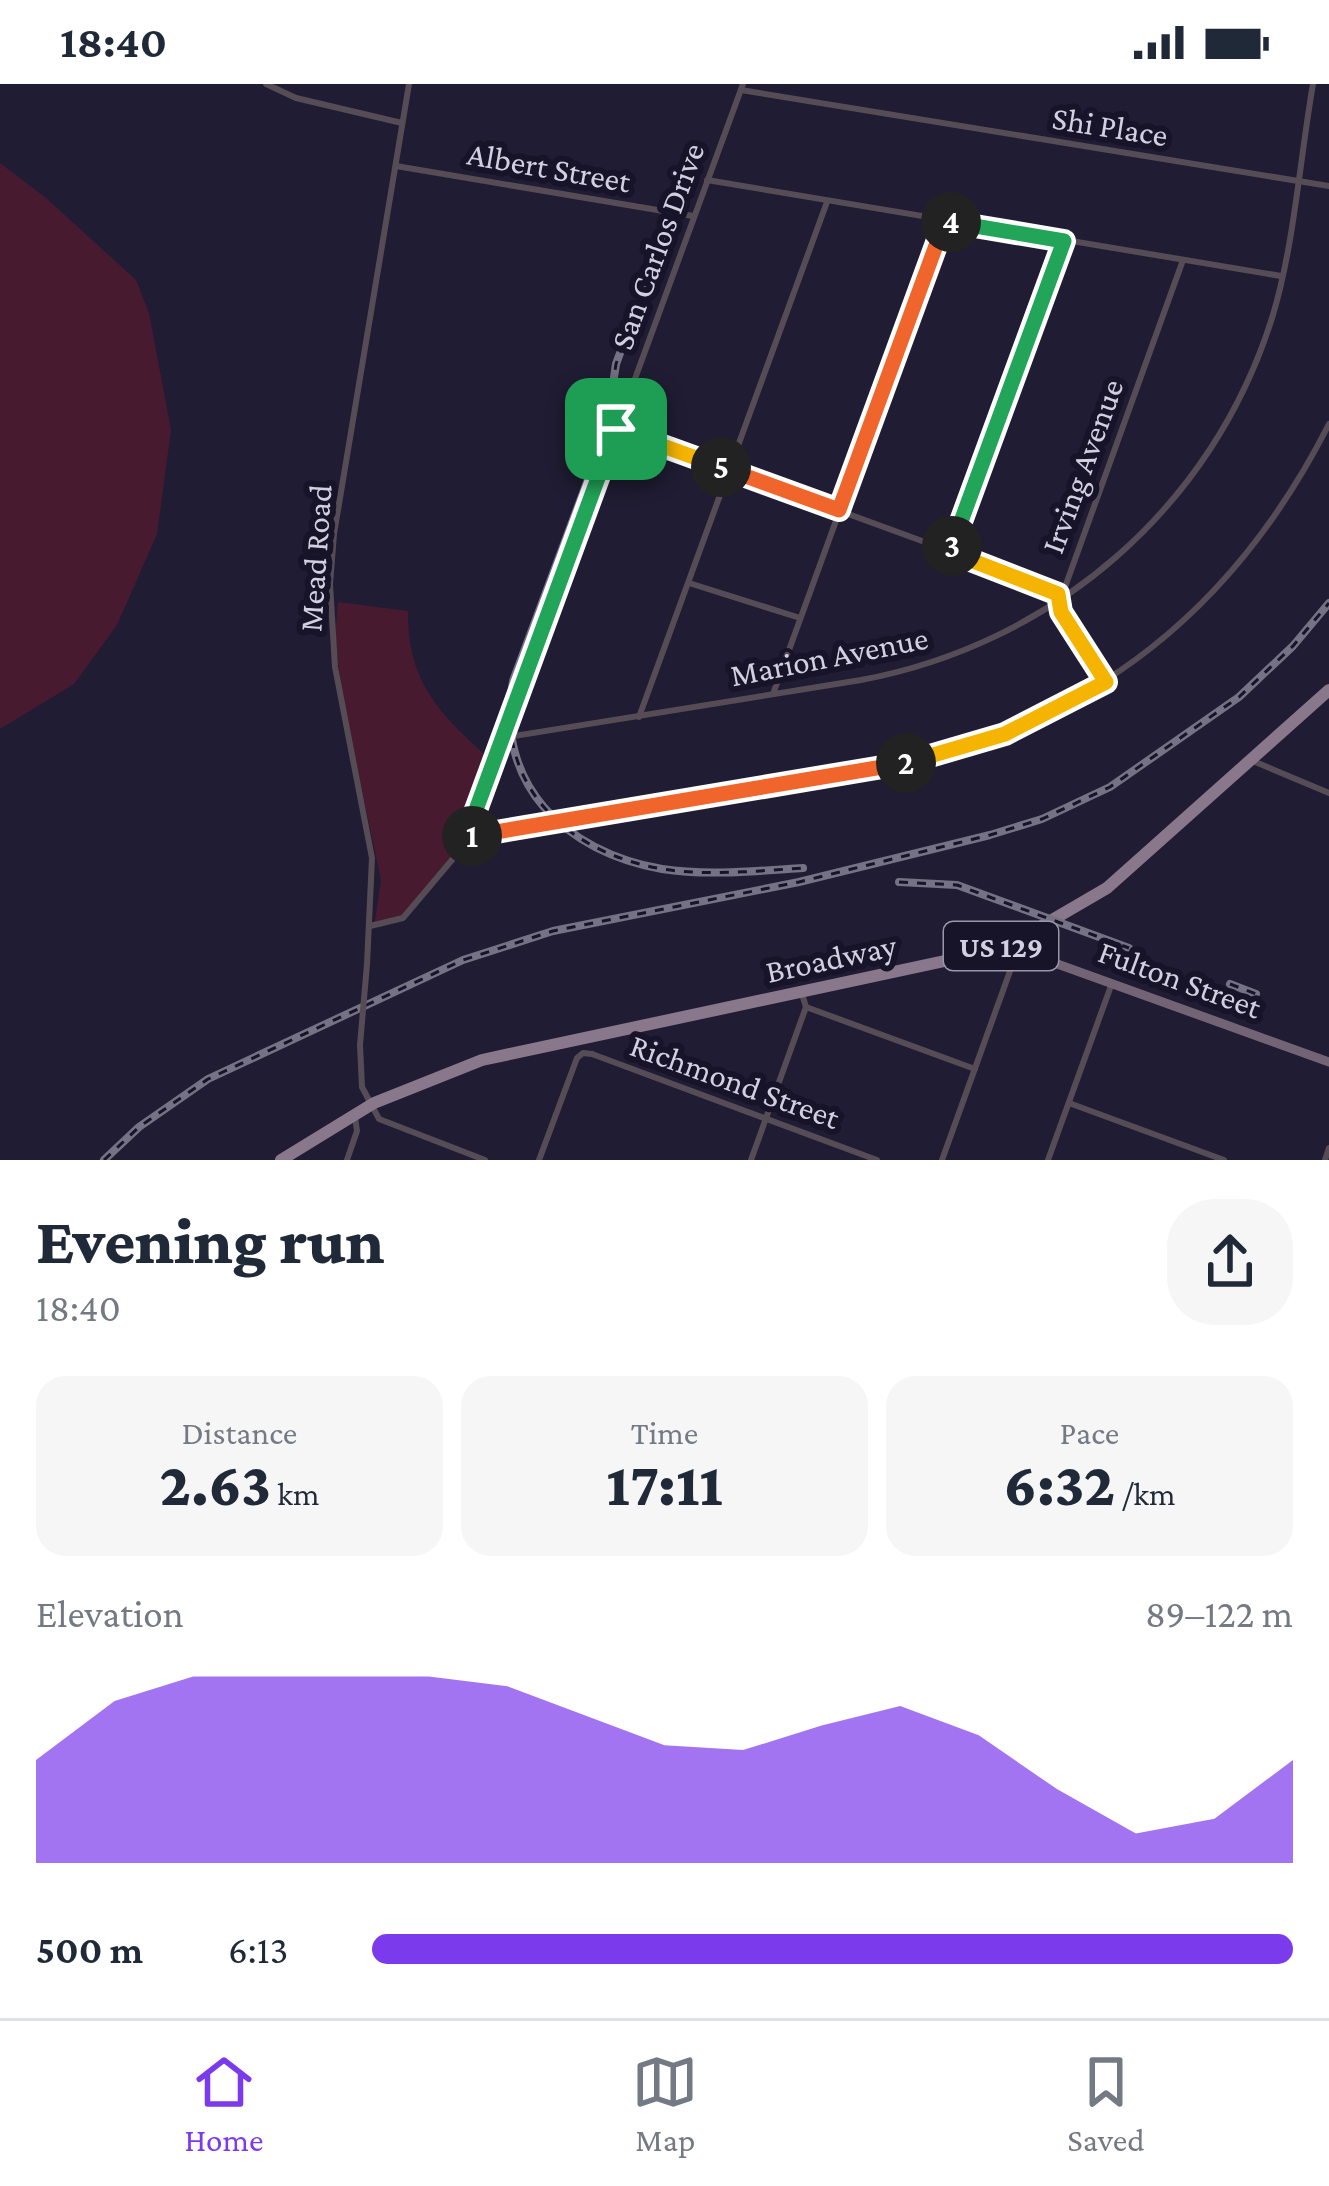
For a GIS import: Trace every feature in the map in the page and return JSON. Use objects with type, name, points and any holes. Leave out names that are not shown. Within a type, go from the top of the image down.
[{"type":"main road","name":"Broadway","points":[[280,1160],[374,1103],[482,1060],[1023,937],[1107,888],[1329,690]]},
{"type":"street","points":[[266,84],[311,102],[402,123]]},
{"type":"street","name":"Mead Road","points":[[374,1103],[362,1087],[361,1045],[372,858],[334,667],[330,584],[334,534],[409,84]]},
{"type":"street","name":"Marion Avenue","points":[[502,738],[881,676],[1001,636],[1088,583],[1132,545],[1198,466],[1254,366],[1273,316],[1313,84]]},
{"type":"street","name":"Shi Place","points":[[742,87],[1329,187]]},
{"type":"street","name":"San Carlos Drive","points":[[370,926],[403,918],[466,837],[742,87]]},
{"type":"street","name":"Albert Street","points":[[396,166],[693,216]]},
{"type":"street","points":[[707,180],[1281,276]]},
{"type":"street","points":[[639,717],[827,202]]},
{"type":"street","points":[[773,694],[945,221]]},
{"type":"street","points":[[950,552],[1064,241]]},
{"type":"street","name":"Irving Avenue","points":[[1106,682],[1061,612],[1060,601],[1183,260]]},
{"type":"street","points":[[466,837],[938,756],[1024,725],[1106,682],[1182,624],[1281,511],[1329,424]]},
{"type":"street","points":[[616,429],[1045,586],[1060,601]]},
{"type":"street","points":[[687,582],[800,618]]},
{"type":"street","points":[[1253,761],[1329,793]]},
{"type":"street","name":"Fulton Street","points":[[1023,937],[1031,954],[1329,1062]]},
{"type":"street","points":[[942,1160],[1013,960],[1005,944]]},
{"type":"street","points":[[1048,1160],[1112,983]]},
{"type":"street","points":[[751,1160],[806,1007],[801,991]]},
{"type":"street","points":[[806,1007],[975,1069]]},
{"type":"street","name":"Richmond Street","points":[[592,1036],[592,1054],[878,1160]]},
{"type":"street","points":[[539,1160],[577,1058],[592,1054]]},
{"type":"street","points":[[374,1103],[383,1122],[485,1160]]},
{"type":"street","points":[[1069,1103],[1224,1160]]},
{"type":"street","points":[[346,1160],[357,1131],[355,1113]]},
{"type":"street","points":[[1325,1160],[1329,1148]]},
{"type":"shaded area","points":[[0,163],[136,280],[149,313],[171,430],[157,534],[117,625],[74,684],[0,729]]},
{"type":"shaded area","points":[[338,602],[408,611],[414,659],[431,697],[493,762],[464,835],[434,886],[396,920],[374,927],[381,880],[342,695],[335,636]]},
{"type":"railway","points":[[667,226],[616,364],[606,431],[513,681],[510,718],[515,751],[526,781],[544,807],[595,847],[662,869],[803,868]]},
{"type":"railway","points":[[104,1160],[139,1127],[208,1079],[463,960],[553,931],[799,882],[1042,819],[1110,787],[1239,697],[1293,646],[1329,603]]},
{"type":"railway","points":[[899,882],[957,885],[1129,948]]},
{"type":"railway","points":[[1230,984],[1256,994]]},
{"type":"route","points":[[945,221],[1064,241],[950,552],[1058,594],[1061,612],[1106,682],[1005,734],[938,756],[466,837],[616,429],[839,510],[945,221]]}]
